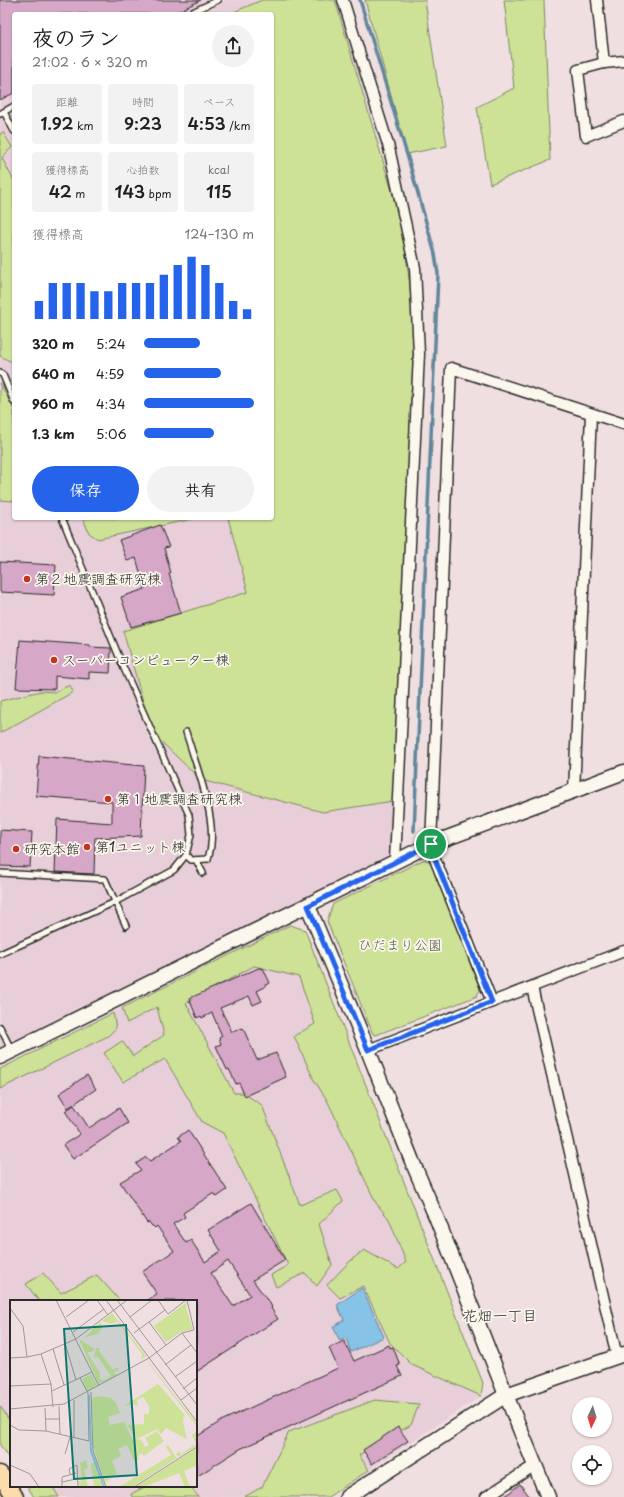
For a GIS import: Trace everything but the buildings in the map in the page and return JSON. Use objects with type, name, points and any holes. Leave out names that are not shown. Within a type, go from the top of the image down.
[{"type":"main road","points":[[0,1474],[15,1497]]},
{"type":"street","points":[[343,0],[389,148],[415,268],[419,354],[395,861]]},
{"type":"street","points":[[597,0],[604,63]]},
{"type":"street","points":[[624,61],[604,63],[578,70],[586,136],[624,121]]},
{"type":"street","points":[[492,1002],[435,859],[431,844],[450,368],[591,415],[624,424]]},
{"type":"street","points":[[574,790],[591,415]]},
{"type":"street","points":[[5,1055],[431,844],[624,772]]},
{"type":"street","points":[[308,906],[437,1219],[548,1497]]},
{"type":"street","points":[[368,1050],[624,951]]},
{"type":"street","points":[[347,1497],[506,1395],[621,1355],[532,987]]},
{"type":"street","points":[[486,1497],[535,1465]]},
{"type":"lane","points":[[192,12],[218,0]]},
{"type":"lane","points":[[12,107],[2,113],[12,128]]},
{"type":"lane","points":[[0,373],[3,375],[12,397]]},
{"type":"lane","points":[[0,954],[115,902],[174,870],[186,855],[192,835],[189,815],[122,664],[63,520]]},
{"type":"lane","points":[[186,732],[207,805],[211,826],[211,844],[208,859],[191,860],[186,855]]},
{"type":"lane","points":[[196,860],[203,873]]},
{"type":"lane","points":[[0,873],[105,879],[126,926]]},
{"type":"lane","points":[[0,1027],[8,1043],[5,1055]]},
{"type":"shaded area","points":[[0,0],[335,0],[414,339],[391,851],[384,860],[0,1048]]},
{"type":"shaded area","points":[[290,925],[305,930],[483,1383],[481,1396],[328,1497],[34,1497],[28,1487],[197,1487],[197,1300],[10,1300],[10,1460],[0,1445],[0,1069]]},
{"type":"green space","points":[[262,0],[335,0],[402,225],[414,317],[393,801],[323,812],[201,780],[152,733],[123,631],[248,592],[229,520],[274,520],[274,12],[234,12]]},
{"type":"green space","points":[[365,0],[425,0],[447,146],[407,154]]},
{"type":"green space","points":[[504,0],[544,0],[550,160],[490,184],[477,107],[514,88]]},
{"type":"green space","points":[[3,132],[12,147],[2,158],[12,177],[12,362],[0,356],[0,134]]},
{"type":"green space","points":[[0,383],[12,406],[12,501],[0,500]]},
{"type":"green space","points":[[84,520],[188,520],[98,539],[89,533]]},
{"type":"green space","points":[[70,685],[73,692],[0,733],[0,701],[41,691],[55,692]]},
{"type":"green space","name":"ひだまり公園","points":[[425,859],[432,864],[480,989],[477,996],[376,1035],[373,1034],[327,921],[333,904]]},
{"type":"green space","points":[[290,925],[305,930],[483,1383],[481,1396],[412,1365],[390,1343],[363,1286],[340,1298],[327,1285],[349,1262],[364,1250],[398,1269],[406,1262],[389,1219],[376,1203],[327,1100],[314,1080],[294,1036],[315,1024],[299,977],[254,966],[186,1003],[234,1093],[243,1093],[262,1105],[300,1205],[337,1190],[343,1201],[319,1224],[332,1265],[317,1286],[305,1273],[276,1287],[271,1275],[288,1265],[223,1133],[202,1122],[165,1059],[123,1082],[104,1053],[122,1041],[133,1056],[164,1035],[157,1007],[127,1023],[122,1008]]},
{"type":"green space","points":[[113,1013],[116,1028],[108,1036],[0,1089],[0,1069]]},
{"type":"green space","points":[[43,1273],[61,1293],[97,1275],[119,1300],[38,1300],[26,1284]]},
{"type":"green space","points":[[375,1400],[419,1404],[411,1425],[359,1455],[369,1470],[328,1497],[244,1497],[262,1487],[289,1432]]},
{"type":"green space","points":[[0,1406],[10,1421],[10,1460],[0,1445]]},
{"type":"green space","points":[[28,1487],[53,1487],[59,1497],[34,1497]]},
{"type":"green space","points":[[144,1487],[190,1487],[199,1497],[132,1497],[131,1494]]},
{"type":"water","points":[[362,1288],[384,1337],[351,1352],[346,1338],[340,1341],[333,1327],[344,1320],[337,1305]]},
{"type":"waterway","points":[[360,0],[408,158],[435,254],[438,274],[414,831]]},
{"type":"place","name":"第２地震調査研究棟","points":[[27,579]]},
{"type":"place","name":"スーパーコンピューター棟","points":[[54,660]]},
{"type":"place","name":"第１地震調査研究棟","points":[[108,799]]},
{"type":"place","name":"第1ユニット棟","points":[[87,847]]},
{"type":"place","name":"研究本館","points":[[16,849]]},
{"type":"district","name":"花畑一丁目","points":[[500,1316]]},
{"type":"route","points":[[431,844],[435,859],[492,1002],[368,1050],[308,906],[431,844]]}]
